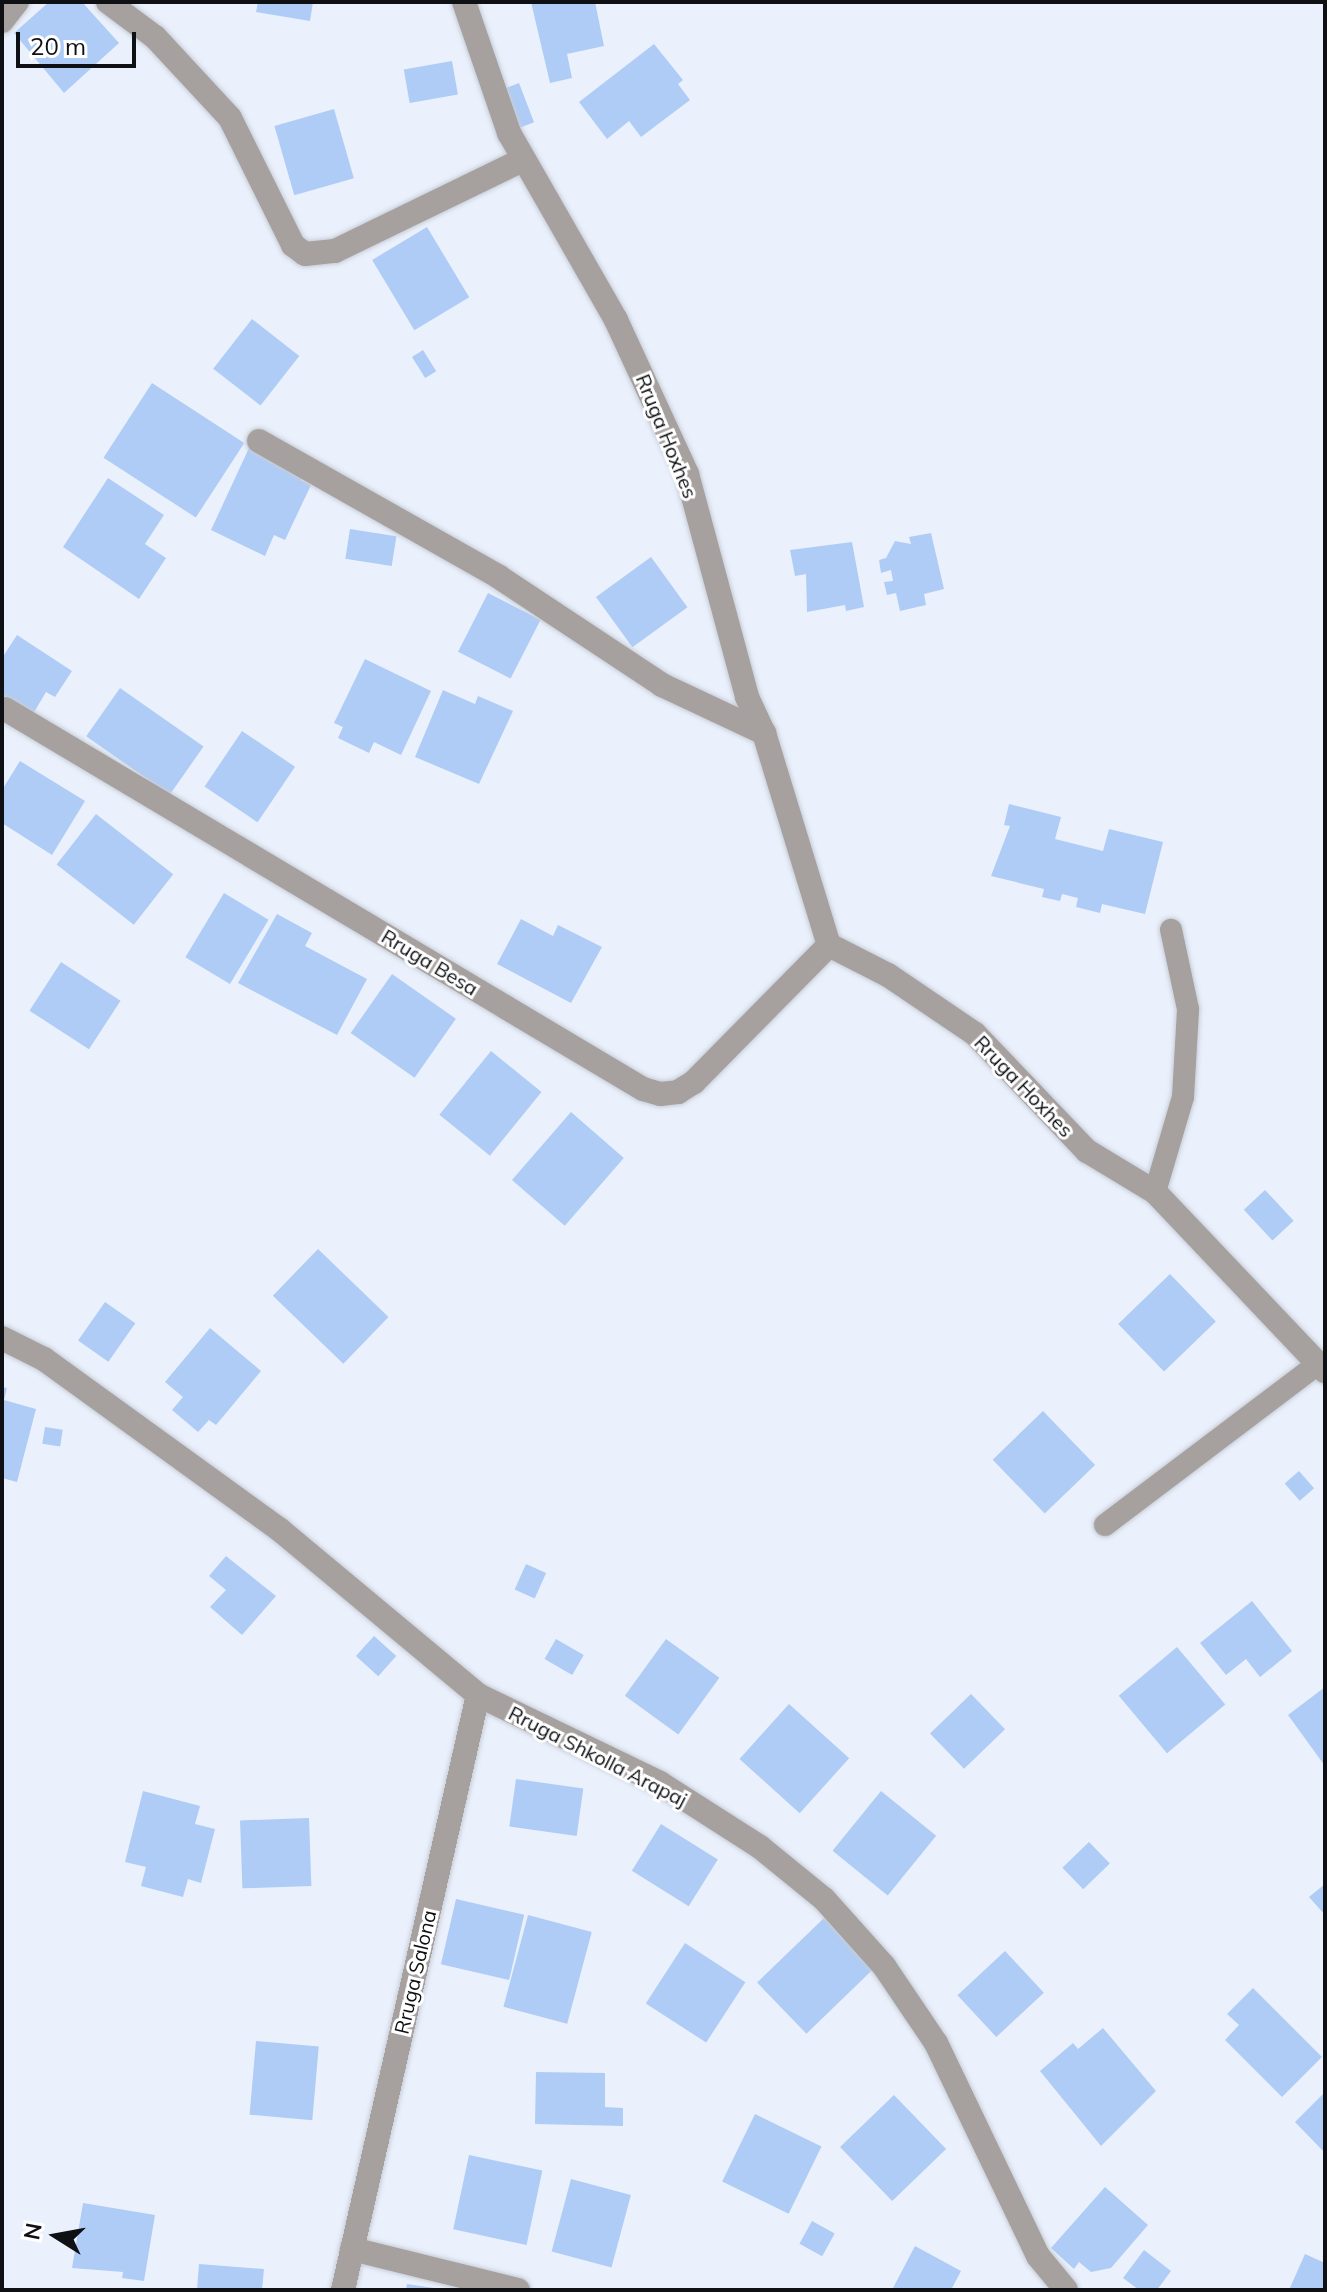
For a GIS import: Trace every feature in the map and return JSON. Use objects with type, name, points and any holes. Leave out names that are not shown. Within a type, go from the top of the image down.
[{"type":"street","points":[[2,21],[17,2]]},
{"type":"street","points":[[108,2],[155,37],[230,118],[293,245],[305,254],[335,251],[522,160]]},
{"type":"street","name":"Rruga Hoxhes","points":[[464,2],[522,160],[659,404],[687,474],[747,697],[764,733],[829,945],[888,975],[975,1034],[1087,1151],[1155,1192],[1322,1367]]},
{"type":"street","points":[[259,441],[499,577],[662,685],[764,733]]},
{"type":"street","name":"Rruga Besa","points":[[5,709],[643,1089],[660,1094],[678,1092],[694,1082],[829,945]]},
{"type":"street","name":"Rruga Shkolla Arapaj","points":[[2,1338],[44,1359],[280,1530],[478,1695],[660,1783],[760,1847],[824,1899],[884,1966],[936,2043],[1038,2256],[1066,2290]]},
{"type":"street","name":"Rruga Salona","points":[[343,2290],[478,1695]]},
{"type":"street","points":[[352,2249],[518,2290]]},
{"type":"lane","points":[[1155,1192],[1183,1097],[1188,1009],[1171,930]]},
{"type":"lane","points":[[1105,1525],[1322,1367]]},
{"type":"building","points":[[49,2],[82,2],[119,43],[64,93],[14,33]]},
{"type":"building","points":[[258,2],[313,2],[310,21],[256,12]]},
{"type":"building","points":[[531,2],[595,2],[604,46],[567,54],[572,78],[550,83]]},
{"type":"building","points":[[654,44],[683,80],[678,84],[690,100],[641,137],[629,121],[607,139],[579,102]]},
{"type":"building","points":[[452,61],[458,94],[410,103],[404,70]]},
{"type":"building","points":[[519,83],[534,122],[517,129],[502,89]]},
{"type":"building","points":[[334,109],[354,178],[294,195],[274,126]]},
{"type":"building","points":[[427,227],[469,297],[414,330],[372,260]]},
{"type":"building","points":[[252,319],[299,356],[260,406],[213,369]]},
{"type":"building","points":[[423,350],[436,371],[425,378],[412,357]]},
{"type":"building","points":[[152,383],[244,443],[196,518],[104,458]]},
{"type":"building","points":[[249,448],[303,473],[301,480],[311,485],[285,540],[274,535],[265,556],[211,530]]},
{"type":"building","points":[[108,478],[164,515],[145,544],[166,558],[139,599],[63,547]]},
{"type":"building","points":[[350,529],[396,536],[392,566],[345,559]]},
{"type":"building","points":[[931,533],[944,589],[924,594],[926,605],[900,611],[896,593],[887,595],[884,582],[893,581],[891,570],[881,573],[879,560],[886,558],[895,541],[911,544],[909,537]]},
{"type":"building","points":[[852,542],[864,607],[846,611],[845,605],[807,612],[806,574],[795,576],[790,550]]},
{"type":"building","points":[[651,557],[687,607],[632,647],[596,597]]},
{"type":"building","points":[[488,593],[541,620],[511,679],[458,652]]},
{"type":"building","points":[[17,635],[72,671],[55,697],[46,692],[33,714],[2,694],[2,658]]},
{"type":"building","points":[[365,659],[431,691],[401,755],[374,742],[369,753],[338,738],[343,727],[334,723]]},
{"type":"building","points":[[120,688],[204,747],[170,795],[86,736]]},
{"type":"building","points":[[443,690],[475,704],[478,696],[513,711],[479,784],[415,757]]},
{"type":"building","points":[[242,731],[295,767],[258,822],[205,787]]},
{"type":"building","points":[[20,761],[85,801],[52,855],[2,823],[2,790]]},
{"type":"building","points":[[1009,804],[1061,817],[1055,839],[1103,851],[1109,829],[1163,842],[1145,914],[1102,904],[1100,913],[1076,907],[1078,898],[1062,894],[1060,901],[1042,897],[1044,889],[991,876],[1010,826],[1004,825]]},
{"type":"building","points":[[96,814],[173,874],[134,925],[57,864]]},
{"type":"building","points":[[224,893],[269,920],[230,984],[185,957]]},
{"type":"building","points":[[277,914],[312,933],[305,946],[367,979],[337,1035],[238,983]]},
{"type":"building","points":[[521,919],[553,936],[558,925],[602,947],[571,1003],[497,964]]},
{"type":"building","points":[[61,962],[121,1001],[89,1049],[29,1011]]},
{"type":"building","points":[[392,974],[456,1019],[415,1078],[351,1033]]},
{"type":"building","points":[[491,1051],[542,1092],[490,1156],[439,1115]]},
{"type":"building","points":[[571,1112],[624,1158],[565,1226],[512,1180]]},
{"type":"building","points":[[1265,1190],[1294,1221],[1272,1240],[1244,1210]]},
{"type":"building","points":[[318,1249],[388,1317],[343,1364],[273,1296]]},
{"type":"building","points":[[1170,1274],[1216,1321],[1164,1371],[1118,1324]]},
{"type":"building","points":[[105,1302],[135,1323],[108,1362],[78,1341]]},
{"type":"building","points":[[210,1328],[261,1371],[216,1425],[209,1420],[198,1432],[172,1410],[183,1397],[165,1382]]},
{"type":"building","points":[[2,1387],[7,1388],[4,1400],[36,1409],[17,1482],[2,1478]]},
{"type":"building","points":[[1043,1411],[1095,1465],[1045,1514],[993,1460]]},
{"type":"building","points":[[45,1427],[63,1430],[60,1447],[42,1444]]},
{"type":"building","points":[[1299,1471],[1314,1488],[1300,1501],[1285,1483]]},
{"type":"building","points":[[226,1556],[276,1596],[242,1635],[210,1607],[226,1590],[209,1576]]},
{"type":"building","points":[[526,1564],[546,1573],[535,1599],[515,1590]]},
{"type":"building","points":[[1252,1601],[1292,1651],[1260,1677],[1246,1659],[1226,1675],[1200,1643]]},
{"type":"building","points":[[374,1636],[396,1656],[378,1676],[356,1656]]},
{"type":"building","points":[[556,1639],[584,1655],[572,1675],[544,1659]]},
{"type":"building","points":[[666,1639],[719,1678],[678,1734],[625,1696]]},
{"type":"building","points":[[1177,1647],[1225,1704],[1167,1753],[1119,1696]]},
{"type":"building","points":[[1325,1687],[1325,1766],[1288,1715]]},
{"type":"building","points":[[971,1694],[1005,1729],[964,1769],[930,1734]]},
{"type":"building","points":[[789,1704],[849,1758],[800,1813],[739,1759]]},
{"type":"building","points":[[516,1779],[583,1788],[577,1836],[509,1827]]},
{"type":"building","points":[[143,1791],[200,1806],[195,1824],[215,1829],[201,1883],[188,1879],[183,1897],[141,1886],[146,1867],[125,1862]]},
{"type":"building","points":[[881,1791],[936,1836],[888,1896],[833,1851]]},
{"type":"building","points":[[309,1818],[311,1886],[242,1888],[240,1820]]},
{"type":"building","points":[[661,1824],[718,1860],[689,1906],[632,1871]]},
{"type":"building","points":[[1089,1842],[1110,1864],[1083,1889],[1062,1868]]},
{"type":"building","points":[[1325,1884],[1325,1915],[1309,1897]]},
{"type":"building","points":[[456,1899],[524,1915],[509,1980],[441,1964]]},
{"type":"building","points":[[528,1915],[592,1932],[567,2024],[503,2007]]},
{"type":"building","points":[[824,1918],[873,1969],[806,2034],[757,1983]]},
{"type":"building","points":[[685,1943],[745,1982],[706,2043],[646,2003]]},
{"type":"building","points":[[1005,1951],[1044,1993],[996,2037],[957,1995]]},
{"type":"building","points":[[1253,1988],[1322,2057],[1282,2097],[1225,2040],[1239,2025],[1227,2014]]},
{"type":"building","points":[[1103,2028],[1156,2091],[1101,2146],[1040,2071],[1073,2043],[1078,2049]]},
{"type":"building","points":[[256,2041],[319,2046],[312,2120],[250,2115]]},
{"type":"building","points":[[536,2072],[605,2073],[605,2107],[623,2108],[623,2126],[535,2124]]},
{"type":"building","points":[[1325,2092],[1325,2153],[1295,2122]]},
{"type":"building","points":[[894,2095],[946,2149],[892,2201],[840,2147]]},
{"type":"building","points":[[755,2114],[822,2146],[789,2214],[722,2181]]},
{"type":"building","points":[[469,2155],[542,2171],[527,2245],[453,2229]]},
{"type":"building","points":[[571,2179],[631,2195],[611,2267],[552,2251]]},
{"type":"building","points":[[1105,2187],[1148,2225],[1111,2268],[1091,2272],[1079,2262],[1074,2269],[1051,2248]]},
{"type":"building","points":[[83,2203],[155,2215],[144,2281],[122,2278],[123,2272],[72,2268]]},
{"type":"building","points":[[812,2221],[835,2234],[822,2256],[799,2244]]},
{"type":"building","points":[[915,2246],[961,2271],[951,2290],[892,2290]]},
{"type":"building","points":[[1144,2250],[1171,2271],[1157,2290],[1139,2290],[1123,2278]]},
{"type":"building","points":[[1305,2254],[1325,2263],[1325,2290],[1289,2290]]},
{"type":"building","points":[[199,2264],[264,2269],[262,2290],[197,2290]]},
{"type":"building","points":[[407,2284],[434,2288],[406,2290]]}]
